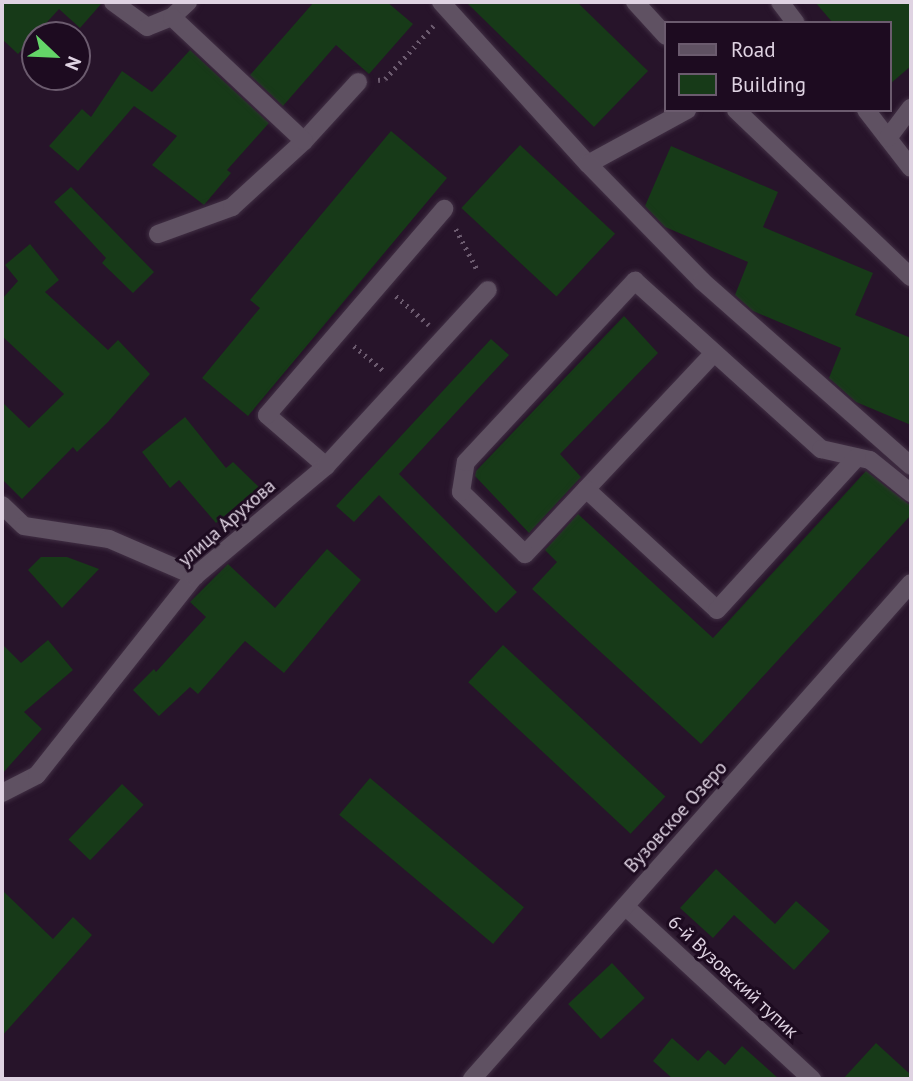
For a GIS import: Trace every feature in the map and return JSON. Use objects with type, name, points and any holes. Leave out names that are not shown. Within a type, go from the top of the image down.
[{"type":"street","points":[[113,2],[146,27],[172,18],[188,2]]},
{"type":"street","points":[[635,2],[664,34]]},
{"type":"street","points":[[780,2],[794,21]]},
{"type":"street","points":[[445,6],[588,163],[702,281],[911,466]]},
{"type":"street","points":[[172,18],[304,141]]},
{"type":"street","points":[[158,234],[232,207],[304,141],[358,82]]},
{"type":"street","points":[[888,138],[911,108]]},
{"type":"street","points":[[588,163],[683,112]]},
{"type":"street","points":[[738,112],[911,276]]},
{"type":"street","points":[[868,112],[911,168]]},
{"type":"street","points":[[326,466],[267,415],[444,209]]},
{"type":"street","points":[[714,353],[526,554],[461,492],[466,462],[635,281],[821,449],[870,460],[911,493]]},
{"type":"street","name":"улица Арухова","points":[[2,793],[37,775],[195,576],[326,466],[445,340],[488,290]]},
{"type":"street","points":[[586,489],[717,610],[858,457]]},
{"type":"street","points":[[2,505],[24,526],[109,539],[195,576]]},
{"type":"street","name":"Вузовское Озеро","points":[[472,1079],[911,583]]},
{"type":"street","name":"6-й Вузовский тупик","points":[[625,906],[812,1079]]},
{"type":"path","points":[[358,82],[385,79],[445,6]]},
{"type":"path","points":[[444,209],[488,290]]},
{"type":"path","points":[[381,282],[445,340]]},
{"type":"path","points":[[338,332],[402,386]]},
{"type":"building","points":[[2,2],[102,2],[86,21],[72,21],[59,9],[48,21],[21,21],[21,51],[18,54],[2,39]]},
{"type":"building","points":[[314,2],[387,2],[413,24],[369,74],[336,45],[283,106],[250,75]]},
{"type":"building","points":[[466,2],[577,2],[648,71],[594,127]]},
{"type":"building","points":[[815,2],[911,2],[911,66],[892,82],[892,21],[831,21]]},
{"type":"building","points":[[190,50],[269,123],[227,170],[231,173],[204,205],[152,165],[177,136],[134,106],[78,171],[49,146],[82,109],[91,117],[122,71],[152,92]]},
{"type":"building","points":[[391,131],[447,178],[248,416],[202,378],[260,308],[250,300]]},
{"type":"building","points":[[520,145],[615,234],[556,297],[461,208]]},
{"type":"building","points":[[671,146],[778,192],[763,227],[873,273],[855,315],[911,338],[911,425],[856,402],[829,378],[841,348],[753,311],[735,295],[748,262],[665,227],[645,206]]},
{"type":"building","points":[[71,187],[154,272],[133,293],[102,263],[106,258],[54,202]]},
{"type":"building","points":[[30,244],[59,280],[45,292],[108,350],[118,340],[150,374],[108,422],[77,452],[73,447],[22,499],[2,479],[2,402],[29,428],[64,394],[2,336],[2,299],[18,281],[5,265]]},
{"type":"building","points":[[624,316],[658,353],[560,454],[581,477],[529,533],[475,476],[476,471]]},
{"type":"building","points":[[491,339],[509,355],[399,474],[517,592],[496,613],[379,495],[354,522],[336,506]]},
{"type":"building","points":[[185,417],[226,468],[233,462],[260,488],[216,523],[179,480],[170,488],[142,452]]},
{"type":"building","points":[[866,471],[911,506],[911,515],[701,744],[532,589],[557,562],[545,550],[578,514],[713,638]]},
{"type":"building","points":[[327,549],[361,580],[284,673],[245,641],[198,694],[190,687],[159,716],[133,690],[154,669],[156,672],[206,617],[190,602],[228,564],[275,608]]},
{"type":"building","points":[[41,557],[67,557],[99,569],[62,608],[28,570]]},
{"type":"building","points":[[48,640],[73,670],[24,712],[42,729],[2,774],[2,644],[21,663]]},
{"type":"building","points":[[503,645],[665,796],[631,834],[468,682]]},
{"type":"building","points":[[370,778],[524,907],[493,944],[339,815]]},
{"type":"building","points":[[122,784],[144,805],[90,860],[69,839]]},
{"type":"building","points":[[716,869],[775,924],[796,901],[830,931],[794,970],[734,915],[713,938],[680,908]]},
{"type":"building","points":[[2,890],[53,939],[73,917],[92,935],[2,1036]]},
{"type":"building","points":[[612,963],[645,998],[601,1039],[568,1004]]},
{"type":"building","points":[[672,1038],[698,1061],[708,1050],[725,1065],[742,1046],[779,1079],[673,1079],[653,1061]]},
{"type":"building","points":[[876,1043],[911,1075],[911,1079],[843,1079]]}]
